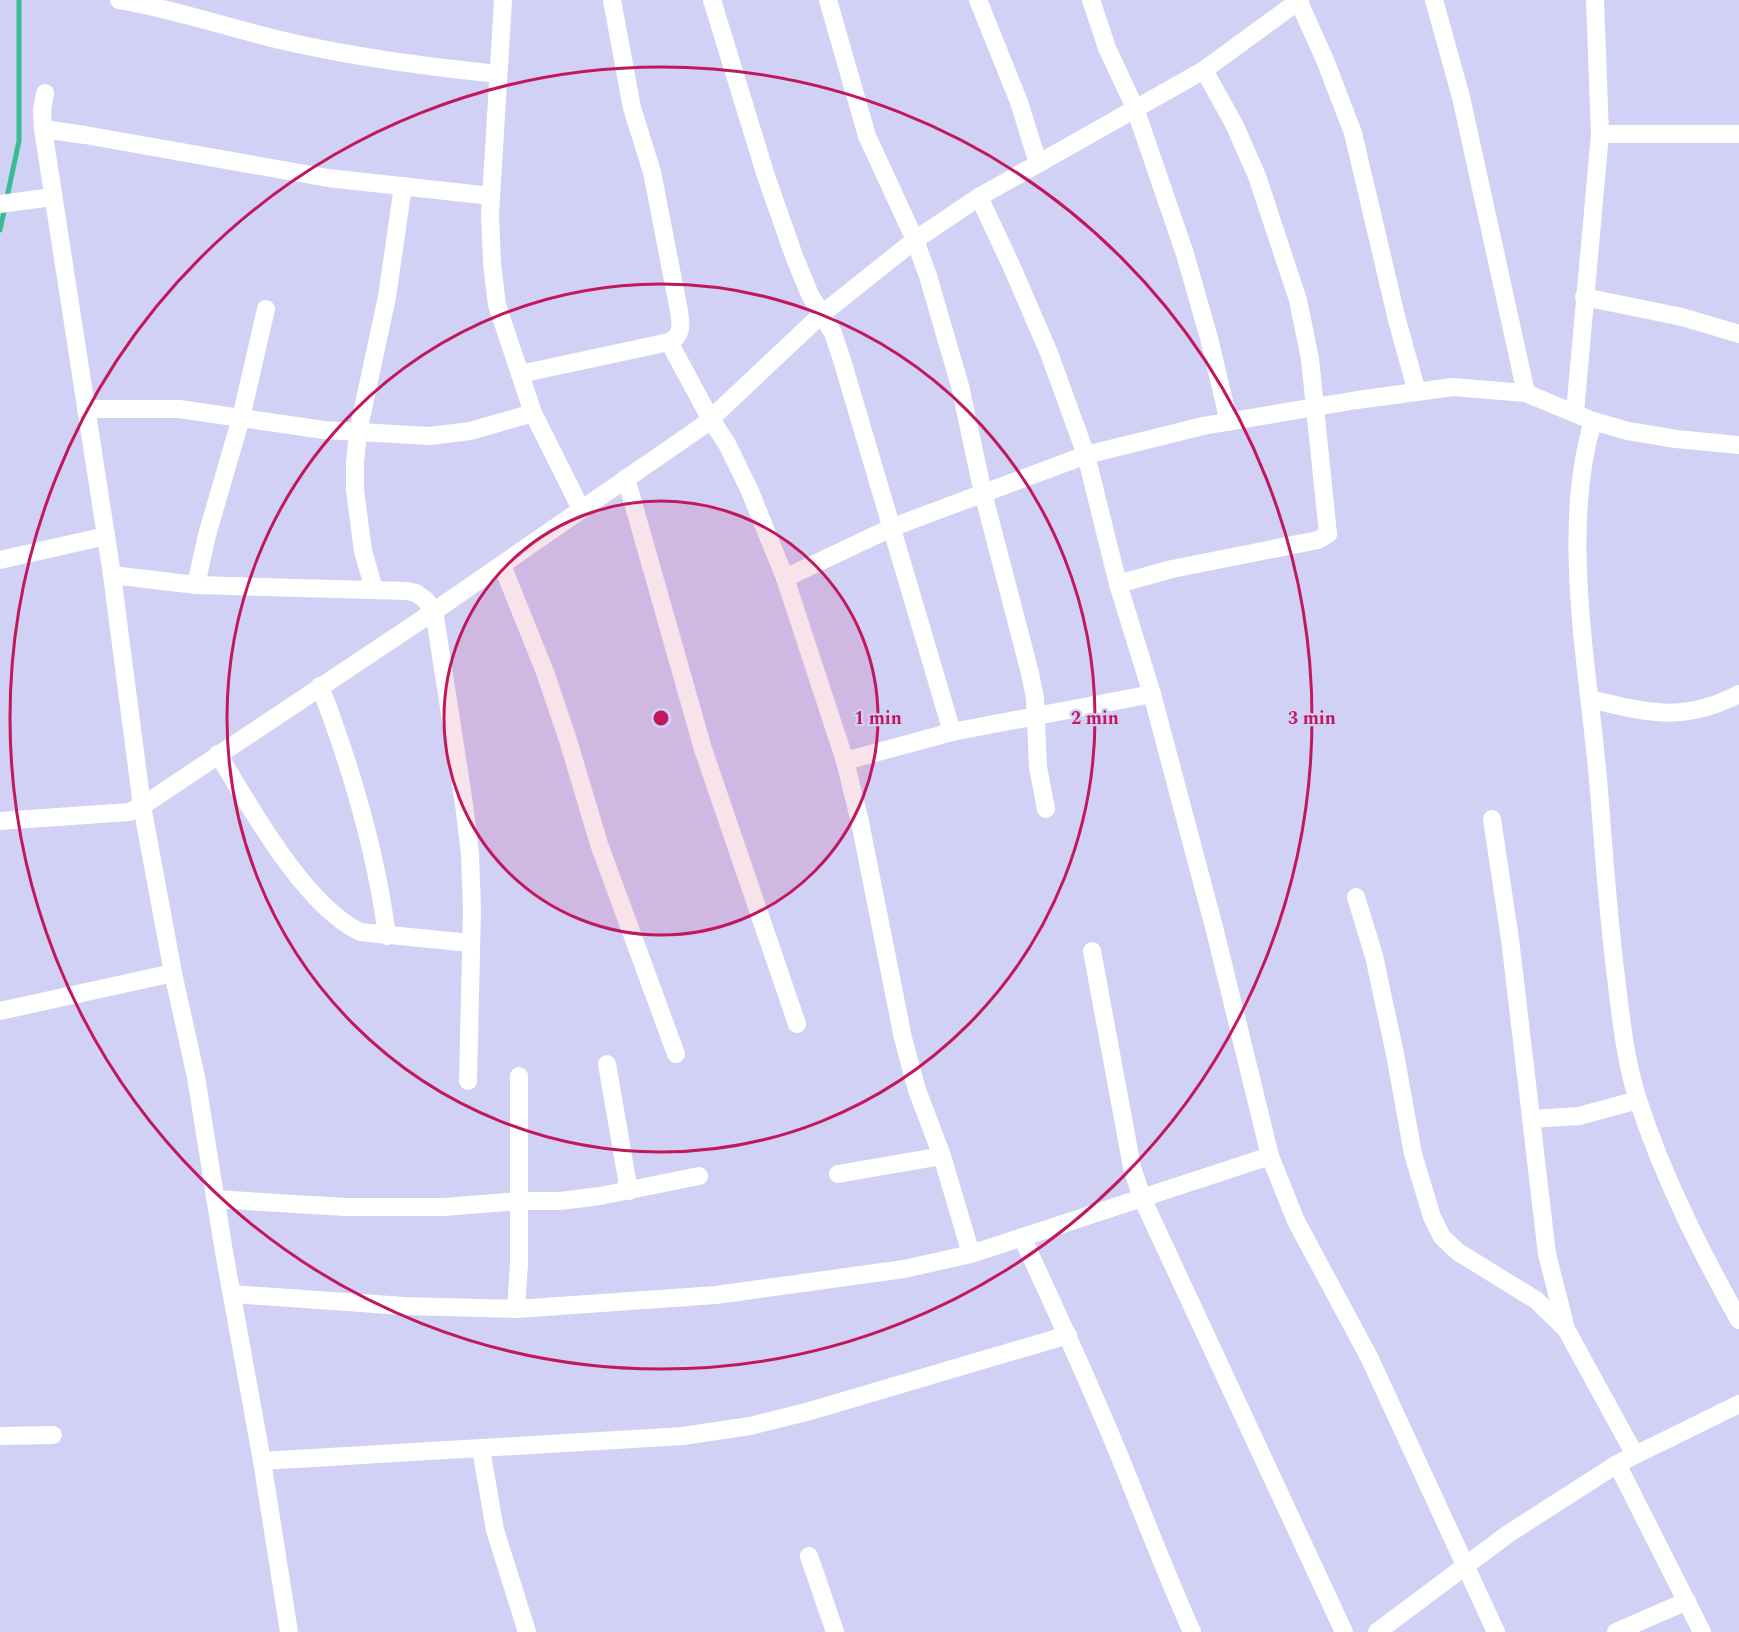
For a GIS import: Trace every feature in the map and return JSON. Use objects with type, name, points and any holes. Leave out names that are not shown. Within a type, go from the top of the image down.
[{"type":"street","points":[[119,0],[157,3],[281,40],[380,60],[498,74]]},
{"type":"street","points":[[503,0],[491,196],[492,262],[497,304],[533,412],[581,509]]},
{"type":"street","points":[[520,374],[669,342],[677,338],[679,334],[679,311],[652,172],[632,108],[612,0]]},
{"type":"street","points":[[712,0],[766,176],[794,256],[810,296],[833,333],[842,360],[952,732]]},
{"type":"street","points":[[828,0],[867,136],[915,240],[928,276],[960,386],[984,493],[1030,673],[1036,717],[1038,767],[1046,809]]},
{"type":"street","points":[[978,0],[1019,102],[1038,163]]},
{"type":"street","points":[[1091,0],[1107,48],[1135,108],[1185,254],[1229,422]]},
{"type":"street","points":[[0,821],[129,812],[142,806],[502,565],[710,418],[822,314],[915,240],[979,197],[1204,70],[1299,0],[1353,133],[1397,320],[1417,392]]},
{"type":"street","points":[[1434,0],[1461,97],[1526,393]]},
{"type":"street","points":[[1575,412],[1600,134],[1595,0]]},
{"type":"street","points":[[1118,584],[1172,568],[1308,542],[1328,534],[1310,359],[1298,300],[1257,176],[1234,123],[1204,70]]},
{"type":"street","points":[[45,93],[42,110],[43,129],[52,197],[112,575],[142,806],[195,1077],[262,1461],[289,1632]]},
{"type":"street","points":[[43,129],[328,178],[491,196]]},
{"type":"street","points":[[1600,134],[1739,134]]},
{"type":"street","points":[[374,589],[363,551],[355,490],[358,432],[387,297],[403,186]]},
{"type":"street","points":[[0,204],[52,197]]},
{"type":"street","points":[[979,197],[1011,264],[1048,352],[1086,455],[1118,584],[1152,694],[1214,927],[1270,1156],[1296,1221],[1369,1357],[1496,1632]]},
{"type":"street","points":[[1584,297],[1682,317],[1739,334]]},
{"type":"street","points":[[196,585],[207,535],[241,418],[266,309]]},
{"type":"street","points":[[669,342],[710,418],[727,444],[749,489],[785,578],[845,760],[861,822],[903,1038],[917,1090],[942,1156],[971,1254]]},
{"type":"street","points":[[785,578],[892,527],[1086,455],[1229,422],[1417,392],[1453,387],[1526,393],[1593,421],[1628,431],[1676,439],[1739,444]]},
{"type":"street","points":[[86,409],[179,409],[288,426],[430,436],[470,431],[533,412]]},
{"type":"street","points":[[1593,421],[1584,450],[1581,473],[1578,543],[1581,611],[1599,790],[1607,901],[1627,1060],[1638,1100],[1659,1155],[1707,1262],[1739,1320]]},
{"type":"street","points":[[626,478],[703,750],[797,1024]]},
{"type":"street","points":[[0,560],[106,536]]},
{"type":"street","points":[[502,565],[545,672],[599,844],[676,1054]]},
{"type":"street","points":[[112,575],[196,585],[407,591],[416,593],[426,600],[433,612],[470,854],[472,910],[468,1081]]},
{"type":"street","points":[[320,686],[358,795],[376,868],[387,936]]},
{"type":"street","points":[[845,760],[952,732],[1152,694]]},
{"type":"street","points":[[1590,699],[1646,712],[1670,714],[1713,706],[1739,694]]},
{"type":"street","points":[[218,754],[261,826],[301,879],[334,915],[348,926],[360,932],[387,936],[470,943]]},
{"type":"street","points":[[1492,819],[1510,939],[1547,1254],[1566,1329],[1635,1455]]},
{"type":"street","points":[[1356,897],[1374,956],[1413,1154],[1432,1218],[1442,1237],[1458,1252],[1536,1300],[1566,1329]]},
{"type":"street","points":[[1092,951],[1132,1167],[1142,1198],[1344,1632]]},
{"type":"street","points":[[0,1011],[173,973]]},
{"type":"street","points":[[607,1064],[629,1191]]},
{"type":"street","points":[[516,1308],[520,1201],[519,1076]]},
{"type":"street","points":[[1532,1119],[1579,1116],[1638,1100]]},
{"type":"street","points":[[838,1174],[942,1156]]},
{"type":"street","points":[[232,1294],[404,1306],[516,1308],[716,1295],[904,1269],[971,1254],[1270,1156]]},
{"type":"street","points":[[215,1199],[345,1207],[444,1207],[520,1201],[560,1201],[629,1191],[699,1176]]},
{"type":"street","points":[[1022,1237],[1068,1335],[1164,1570],[1192,1632]]},
{"type":"street","points":[[262,1461],[682,1436],[750,1426],[810,1411],[1068,1335]]},
{"type":"street","points":[[1377,1632],[1508,1534],[1617,1464],[1739,1404]]},
{"type":"street","points":[[0,1436],[53,1435]]},
{"type":"street","points":[[481,1449],[495,1530],[527,1632]]},
{"type":"street","points":[[1617,1464],[1702,1632]]},
{"type":"street","points":[[809,1556],[835,1632]]},
{"type":"street","points":[[1616,1632],[1687,1601]]},
{"type":"waterway","points":[[0,230],[19,141],[19,0]]}]
